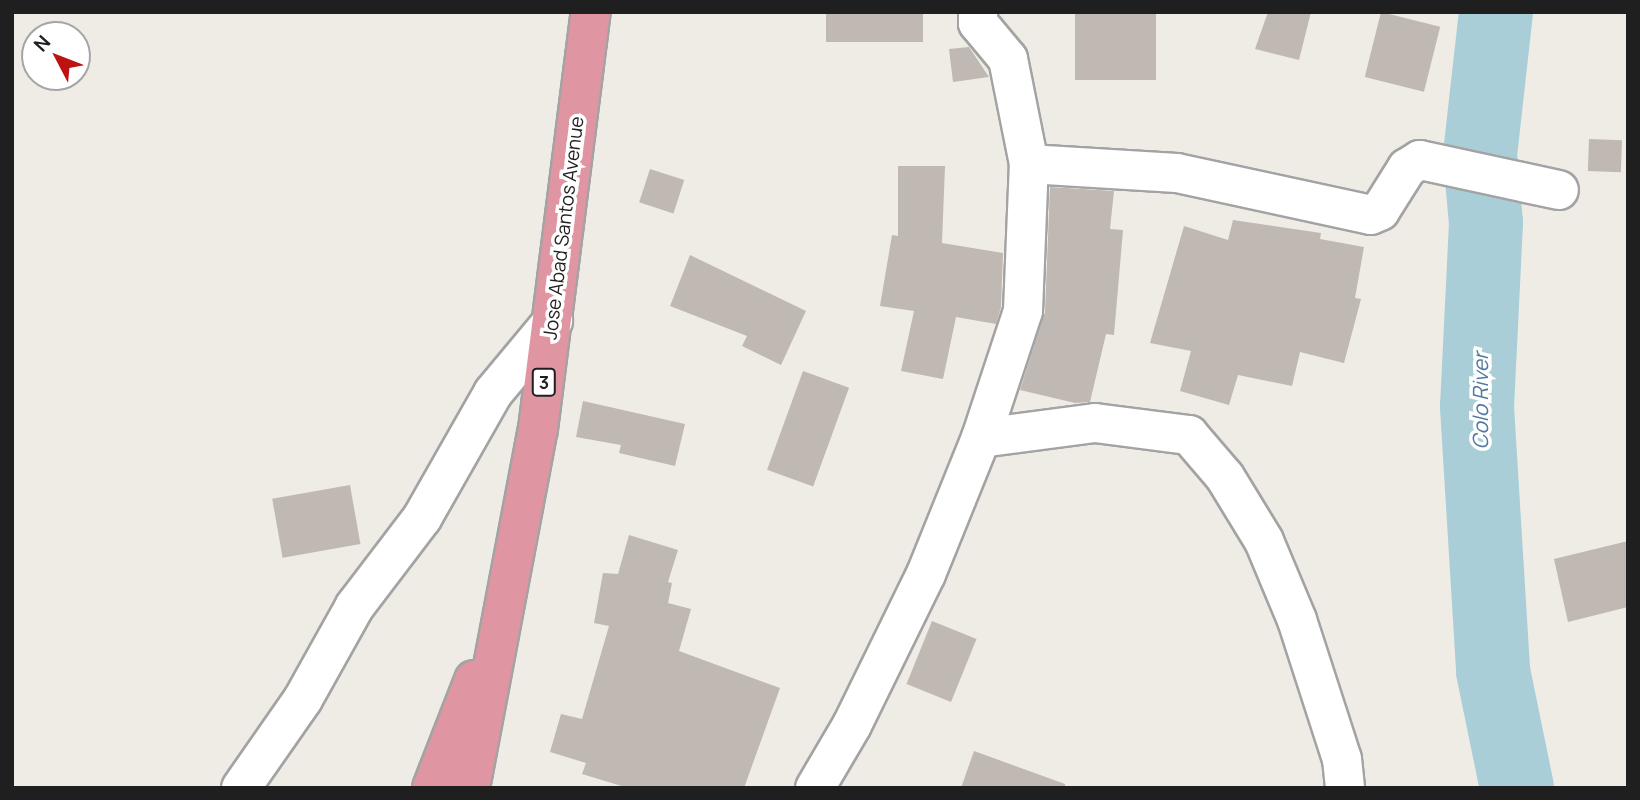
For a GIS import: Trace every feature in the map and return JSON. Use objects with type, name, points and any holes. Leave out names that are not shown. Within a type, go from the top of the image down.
[{"type":"highway","name":"Jose Abad Santos Avenue","points":[[470,788],[493,649],[538,429],[591,12]]},
{"type":"highway","name":"Jose Abad Santos Avenue","points":[[432,788],[472,683],[493,649]]},
{"type":"street","points":[[815,788],[852,725],[926,574],[981,438],[1023,311],[1029,164],[1009,59],[978,23],[978,12]]},
{"type":"street","points":[[1029,164],[1177,173],[1371,215],[1380,211],[1407,168],[1420,160],[1474,169],[1549,188]]},
{"type":"street","points":[[241,788],[303,699],[355,606],[422,518],[493,393],[553,321]]},
{"type":"street","points":[[981,438],[1095,423],[1189,435],[1224,477],[1264,541],[1301,633],[1342,759],[1345,788]]},
{"type":"building","points":[[826,12],[923,12],[923,42],[826,42]]},
{"type":"building","points":[[1075,12],[1156,12],[1156,80],[1075,80]]},
{"type":"building","points":[[1268,12],[1311,12],[1299,60],[1255,49]]},
{"type":"building","points":[[1381,12],[1440,27],[1424,92],[1365,77]]},
{"type":"building","points":[[969,47],[989,77],[953,82],[949,49]]},
{"type":"building","points":[[1589,139],[1622,140],[1621,172],[1588,171]]},
{"type":"building","points":[[898,166],[945,166],[942,243],[1003,253],[1001,307],[996,324],[956,317],[943,379],[901,371],[914,311],[880,306],[892,235],[898,236]]},
{"type":"building","points":[[650,169],[684,180],[673,213],[639,202]]},
{"type":"building","points":[[1050,187],[1114,191],[1110,229],[1123,230],[1114,335],[1106,334],[1090,402],[1075,403],[1020,390],[1045,312]]},
{"type":"building","points":[[1233,220],[1321,233],[1320,239],[1364,247],[1355,298],[1361,299],[1344,363],[1300,352],[1292,386],[1238,375],[1229,405],[1180,391],[1191,351],[1150,343],[1184,226],[1228,240]]},
{"type":"building","points":[[690,255],[806,311],[781,365],[742,346],[747,336],[670,306]]},
{"type":"building","points":[[803,371],[849,388],[813,486],[767,470]]},
{"type":"building","points":[[583,401],[685,424],[675,466],[619,453],[621,445],[576,437]]},
{"type":"building","points":[[350,485],[360,544],[283,558],[272,499]]},
{"type":"building","points":[[629,535],[678,550],[668,582],[672,583],[668,603],[691,609],[679,651],[780,688],[744,788],[628,788],[582,774],[586,763],[550,752],[561,714],[582,719],[609,626],[594,623],[603,573],[618,574]]},
{"type":"building","points":[[1628,541],[1628,607],[1568,622],[1554,559]]},
{"type":"building","points":[[932,621],[977,639],[951,702],[907,684]]},
{"type":"building","points":[[974,751],[1065,784],[1065,788],[961,788]]},
{"type":"waterway","name":"Colo River","points":[[1496,12],[1480,155],[1486,223],[1477,407],[1493,671],[1517,788]]}]
